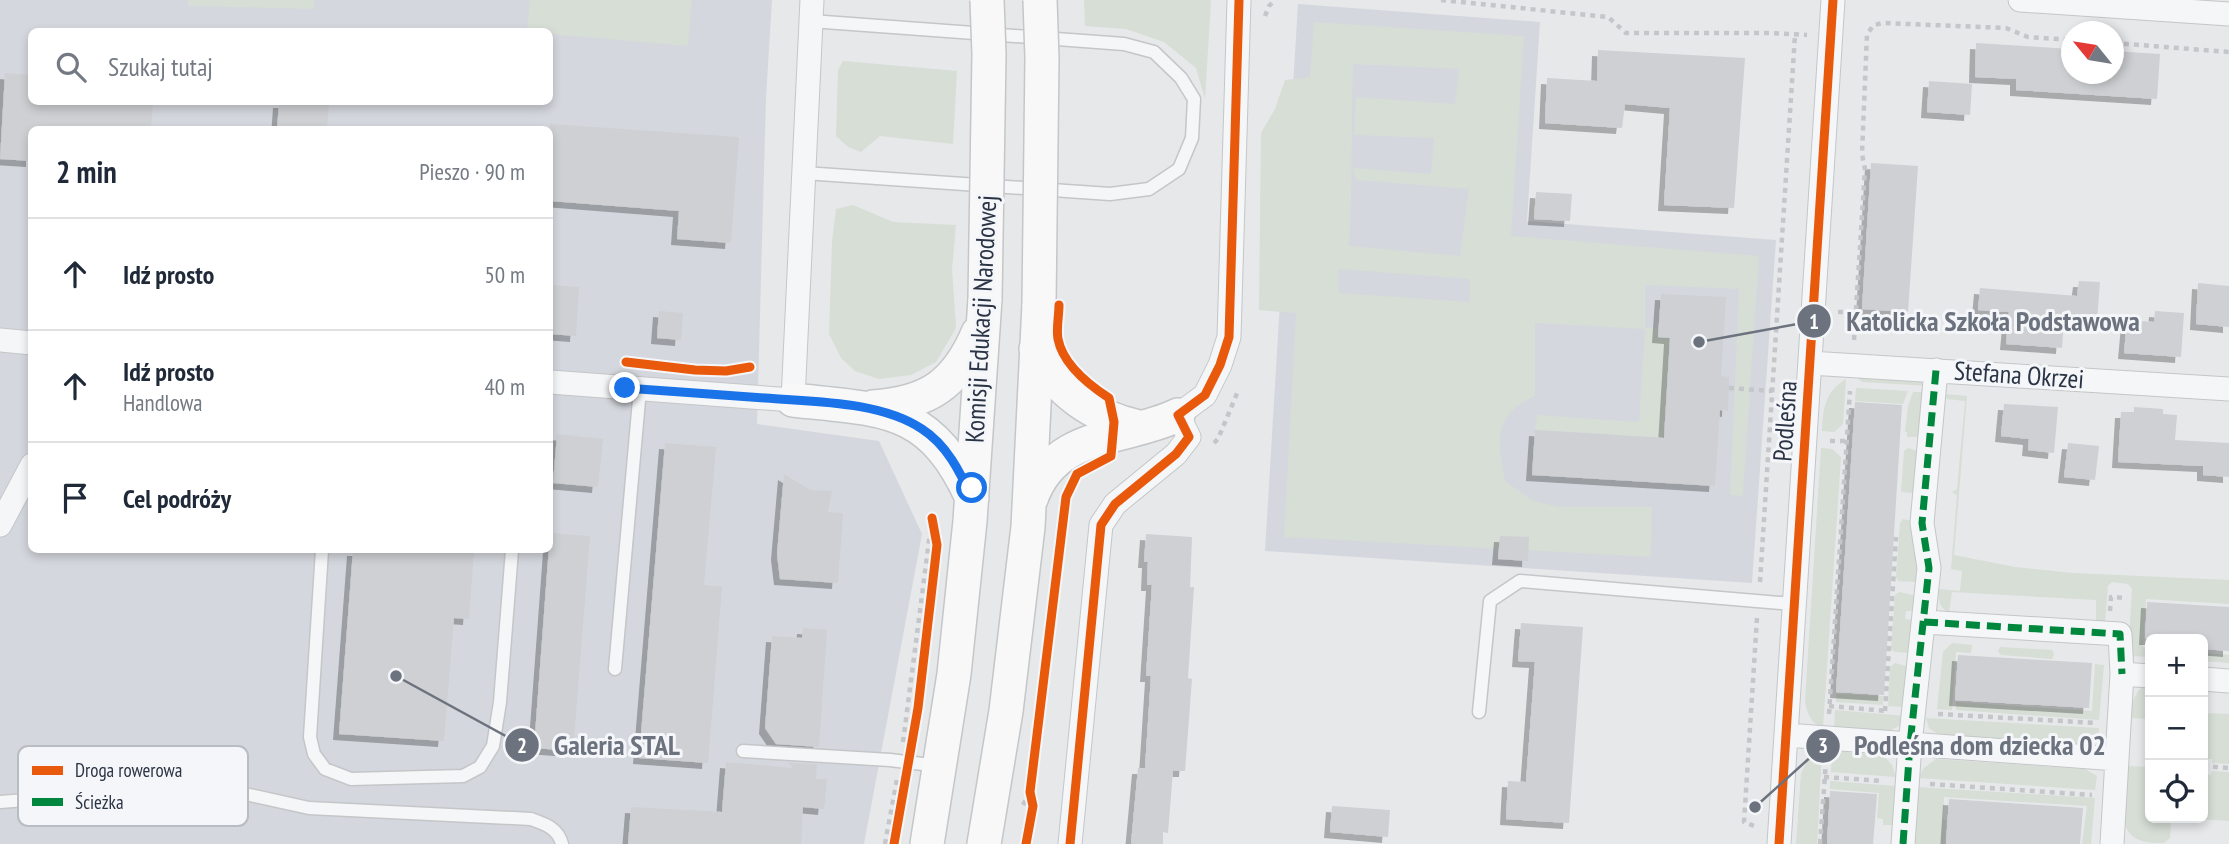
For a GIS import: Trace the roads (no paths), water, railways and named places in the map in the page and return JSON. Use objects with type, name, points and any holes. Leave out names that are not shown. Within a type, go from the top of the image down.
[{"type":"main road","name":"Komisji Edukacji Narodowej","points":[[927,844],[916,763],[954,674],[972,498],[984,310],[989,54],[987,0]]},
{"type":"main road","name":"Komisji Edukacji Narodowej","points":[[984,844],[1006,711],[1029,504],[1039,304],[1042,58],[1040,0]]},
{"type":"main road","points":[[866,408],[910,403],[937,388],[955,373],[966,359],[984,310]]},
{"type":"main road","points":[[1036,349],[1049,371],[1078,401],[1114,422],[1139,427]]},
{"type":"main road","points":[[793,400],[866,408],[900,417],[935,439],[955,464],[972,498]]},
{"type":"main road","points":[[1029,504],[1040,479],[1056,460],[1082,444],[1139,427],[1156,425],[1178,415]]},
{"type":"street","points":[[1070,844],[1101,525],[1115,504],[1176,454],[1189,437],[1178,415],[1205,395],[1220,365],[1229,337],[1239,0]]},
{"type":"street","name":"Podleśna","points":[[1769,840],[1786,736],[1833,0]]},
{"type":"street","points":[[2020,0],[2229,14]]},
{"type":"street","points":[[553,382],[793,400],[811,10]]},
{"type":"street","points":[[0,340],[28,343]]},
{"type":"street","name":"Stefana Okrzei","points":[[1810,363],[2229,389]]},
{"type":"street","points":[[1903,844],[1910,744],[1929,568],[1922,523],[1936,370]]},
{"type":"street","points":[[0,525],[28,472]]},
{"type":"street","points":[[1924,622],[2120,634],[2122,674],[2112,844]]},
{"type":"street","points":[[2122,674],[2145,676]]},
{"type":"street","points":[[2208,679],[2229,681]]},
{"type":"street","points":[[1786,736],[2117,759]]},
{"type":"lane","points":[[804,173],[1110,194],[1149,189],[1179,169],[1192,138],[1194,100],[1181,78],[1154,52],[1124,44],[811,10]]},
{"type":"lane","points":[[615,669],[640,389]]},
{"type":"lane","points":[[322,553],[310,737],[314,754],[325,769],[351,779],[463,776],[480,767],[493,746],[500,702],[512,553]]},
{"type":"lane","points":[[1479,712],[1490,601],[1520,581],[1793,604]]},
{"type":"lane","points":[[743,751],[916,763]]},
{"type":"lane","points":[[248,795],[309,808],[531,819],[552,827],[562,844]]},
{"type":"lane","points":[[0,802],[18,801]]},
{"type":"place","name":"Katolicka Szkoła Podstawowa","points":[[1699,342]]},
{"type":"place","name":"Galeria STAL","points":[[396,676]]},
{"type":"place","name":"Podleśna dom dziecka 02","points":[[1755,807]]}]
